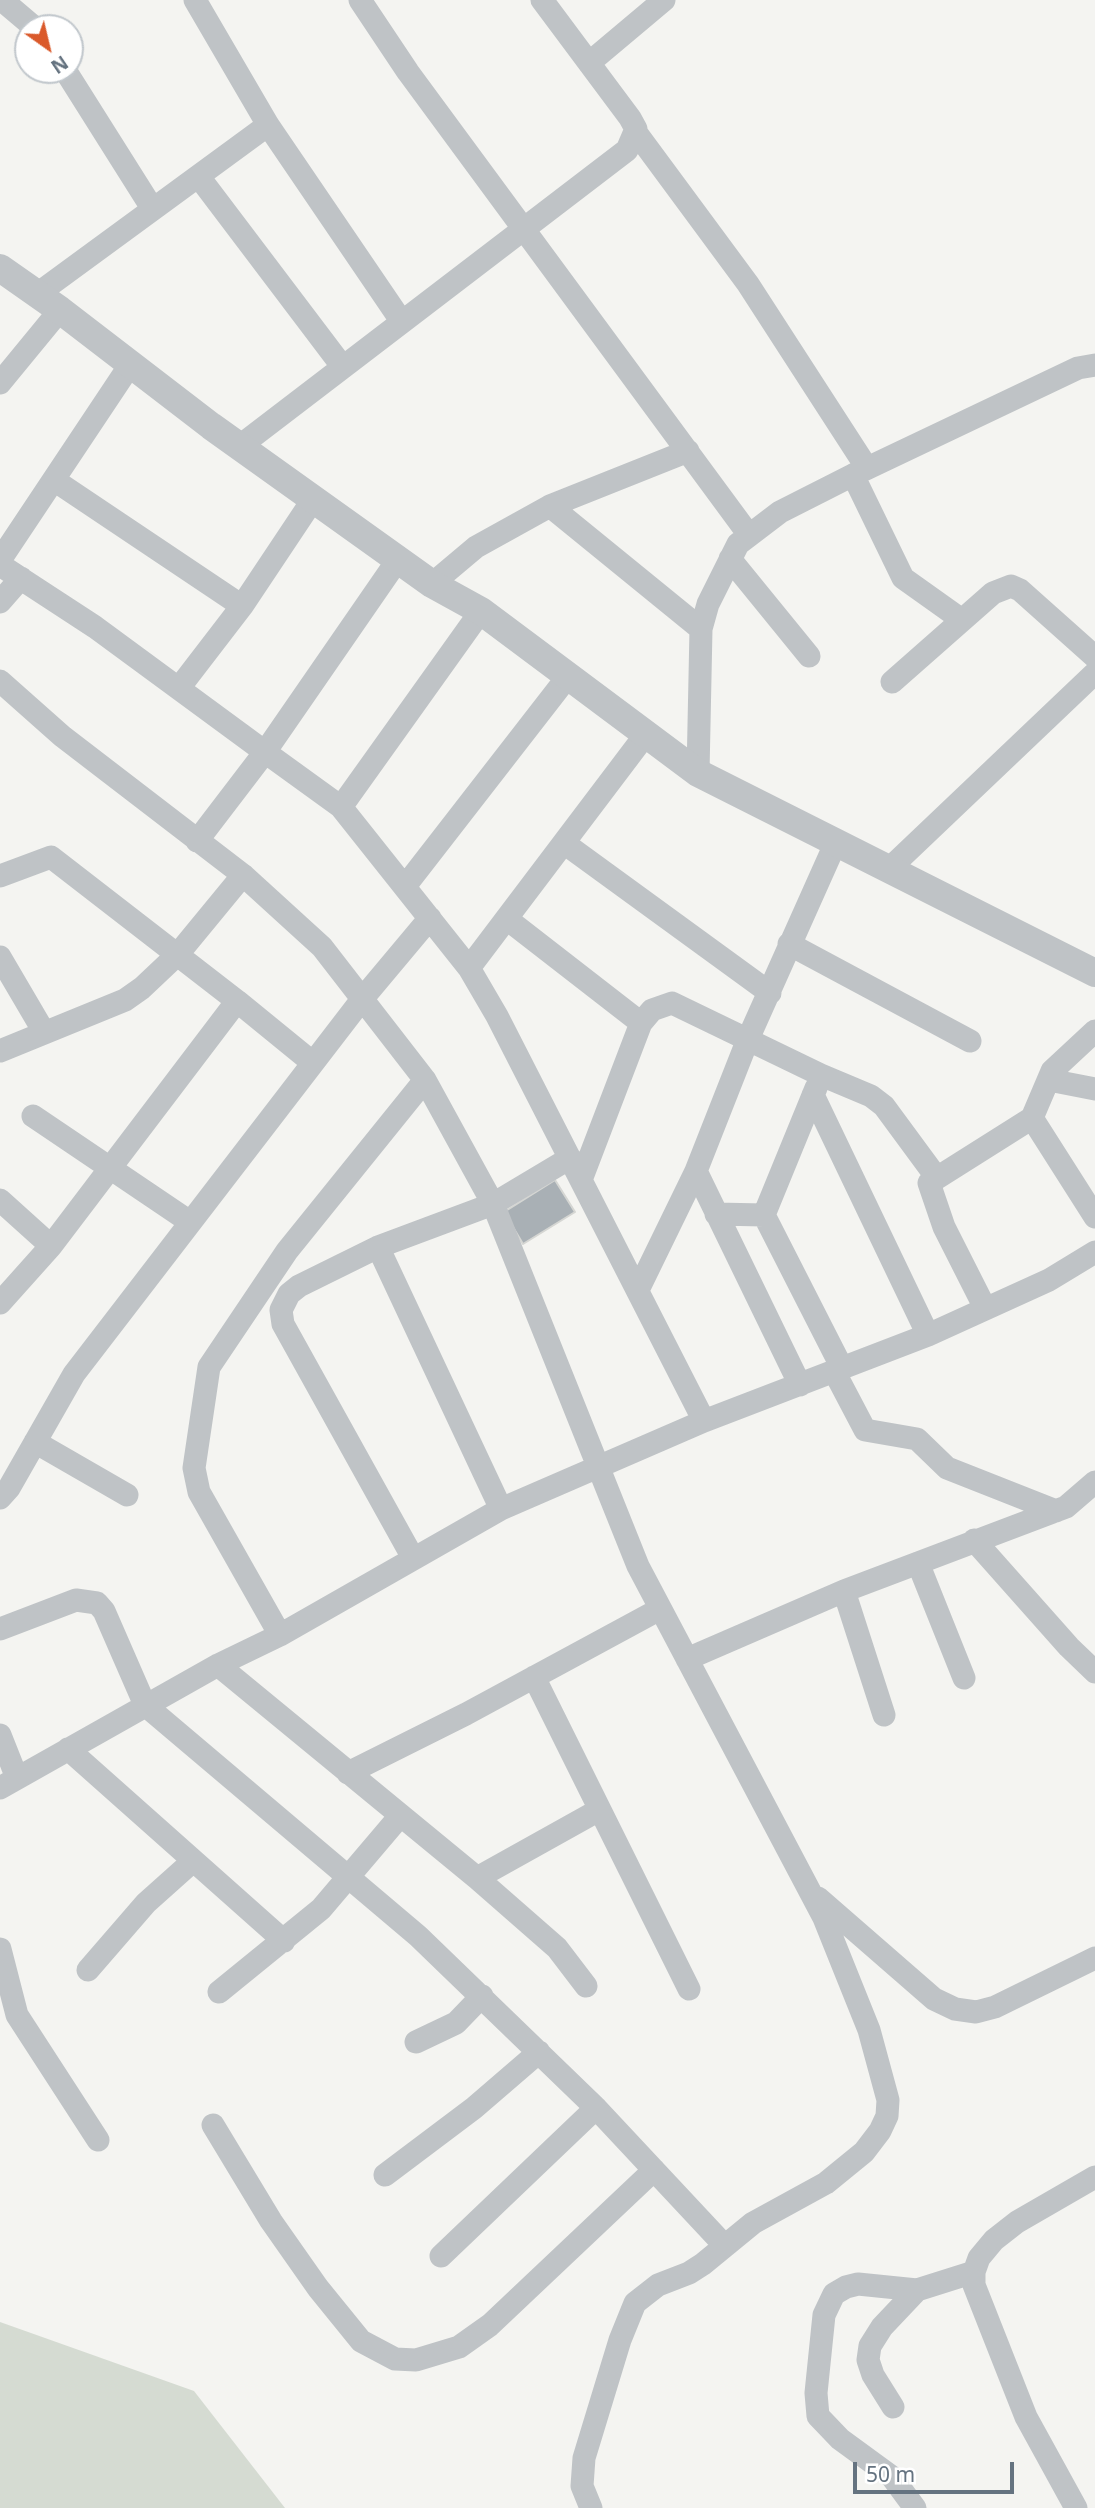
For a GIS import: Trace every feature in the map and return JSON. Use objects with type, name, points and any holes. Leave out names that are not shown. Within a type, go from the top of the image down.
[{"type":"street","points":[[2,0],[18,14]]},
{"type":"street","points":[[195,0],[268,125],[402,322]]},
{"type":"street","points":[[360,0],[408,72],[749,535]]},
{"type":"street","points":[[541,0],[630,118],[635,131],[748,284],[860,471],[903,578],[962,620]]},
{"type":"street","points":[[589,63],[664,0]]},
{"type":"street","points":[[74,84],[152,208]]},
{"type":"street","points":[[36,295],[268,125]]},
{"type":"street","points":[[240,446],[627,150],[635,131]]},
{"type":"street","points":[[199,177],[342,366]]},
{"type":"street","points":[[0,268],[432,584],[481,611],[569,674],[698,773],[1095,973]]},
{"type":"street","points":[[0,383],[60,310]]},
{"type":"street","points":[[698,773],[701,629],[708,604],[738,544],[780,512],[860,471],[1089,363]]},
{"type":"street","points":[[130,365],[0,562],[179,688],[341,807],[406,885],[469,968],[570,1158],[704,1421]]},
{"type":"street","points":[[432,584],[476,547],[550,506],[688,451]]},
{"type":"street","points":[[54,480],[242,606]]},
{"type":"street","points":[[179,688],[242,606],[314,498]]},
{"type":"street","points":[[550,506],[701,629]]},
{"type":"street","points":[[197,841],[265,752],[399,558]]},
{"type":"street","points":[[730,559],[809,656]]},
{"type":"street","points":[[0,602],[21,579]]},
{"type":"street","points":[[892,682],[993,593],[1011,586],[1020,590],[1095,657]]},
{"type":"street","points":[[341,807],[481,611]]},
{"type":"street","points":[[890,868],[1095,673]]},
{"type":"street","points":[[406,885],[569,674]]},
{"type":"street","points":[[0,681],[62,736],[243,875],[323,947],[425,1080],[493,1204],[638,1566],[824,1918],[869,2030],[888,2100],[887,2116],[880,2131],[864,2152],[826,2183],[753,2223],[689,2273],[657,2285],[635,2304],[620,2340],[580,2475],[591,2508]]},
{"type":"street","points":[[469,968],[646,734]]},
{"type":"street","points":[[638,1290],[696,1171],[748,1039],[836,842]]},
{"type":"street","points":[[564,843],[770,993]]},
{"type":"street","points":[[0,876],[51,857],[178,954],[313,1063]]},
{"type":"street","points":[[0,1051],[125,1000],[178,954],[243,875]]},
{"type":"street","points":[[0,1497],[74,1374],[363,998],[430,918]]},
{"type":"street","points":[[507,919],[641,1023]]},
{"type":"street","points":[[789,944],[970,1041]]},
{"type":"street","points":[[0,957],[44,1032]]},
{"type":"street","points":[[0,1303],[51,1245],[237,1001]]},
{"type":"street","points":[[581,1180],[641,1023],[652,1010],[672,1003],[748,1039],[817,1085],[871,1096],[884,1106],[937,1178]]},
{"type":"street","points":[[985,1308],[944,1227],[929,1183],[1032,1118],[1052,1071],[1095,1031]]},
{"type":"street","points":[[280,1635],[199,1492],[194,1468],[209,1367],[287,1251],[425,1080]]},
{"type":"street","points":[[1049,1080],[1095,1089]]},
{"type":"street","points":[[817,1085],[764,1214],[865,1430],[917,1439],[947,1468],[1056,1511]]},
{"type":"street","points":[[817,1085],[928,1335]]},
{"type":"street","points":[[33,1116],[190,1222]]},
{"type":"street","points":[[1032,1118],[1095,1217]]},
{"type":"street","points":[[413,1558],[283,1324],[281,1310],[289,1294],[378,1247],[493,1204],[570,1158]]},
{"type":"street","points":[[696,1171],[800,1385]]},
{"type":"street","points":[[0,1200],[51,1245]]},
{"type":"street","points":[[716,1214],[764,1214]]},
{"type":"street","points":[[378,1247],[501,1509]]},
{"type":"street","points":[[0,1735],[9,1783],[218,1665],[280,1635],[501,1509],[704,1421],[928,1335],[1049,1280],[1095,1252]]},
{"type":"street","points":[[35,1442],[127,1495]]},
{"type":"street","points":[[687,1659],[844,1591],[1056,1511],[1080,1498],[1095,1482]]},
{"type":"street","points":[[974,1540],[1069,1647],[1095,1672]]},
{"type":"street","points":[[918,1563],[964,1678]]},
{"type":"street","points":[[844,1591],[884,1715]]},
{"type":"street","points":[[0,1629],[76,1600],[97,1603],[104,1611],[145,1705],[350,1877],[482,1996],[596,2108],[725,2246]]},
{"type":"street","points":[[348,1773],[660,1609]]},
{"type":"street","points":[[218,1665],[477,1878],[557,1948],[586,1986]]},
{"type":"street","points":[[534,1677],[689,1989]]},
{"type":"street","points":[[68,1749],[284,1941]]},
{"type":"street","points":[[477,1878],[599,1810]]},
{"type":"street","points":[[219,1992],[284,1941],[350,1877],[400,1815]]},
{"type":"street","points":[[88,1970],[146,1903],[193,1861]]},
{"type":"street","points":[[809,1889],[934,1999],[955,2009],[976,2012],[995,2007],[1095,1958]]},
{"type":"street","points":[[0,1949],[18,2015],[98,2140]]},
{"type":"street","points":[[416,2042],[456,2023],[482,1996]]},
{"type":"street","points":[[385,2175],[474,2108],[539,2052]]},
{"type":"street","points":[[441,2256],[596,2108]]},
{"type":"street","points":[[213,2125],[271,2221],[317,2288],[360,2341],[395,2359],[416,2360],[459,2347],[490,2325],[654,2170]]},
{"type":"street","points":[[1076,2508],[1027,2417],[974,2285],[974,2272],[979,2258],[994,2240],[1017,2222],[1095,2177]]},
{"type":"street","points":[[915,2508],[884,2470],[824,2426],[816,2407],[824,2315],[834,2294],[858,2284],[917,2290],[974,2272]]},
{"type":"street","points":[[893,2407],[873,2375],[868,2360],[870,2346],[882,2327],[917,2290]]},
{"type":"shaded area","points":[[0,2322],[194,2391],[285,2508],[0,2508]]},
{"type":"building","points":[[555,1180],[575,1212],[523,1244],[504,1212]]}]
